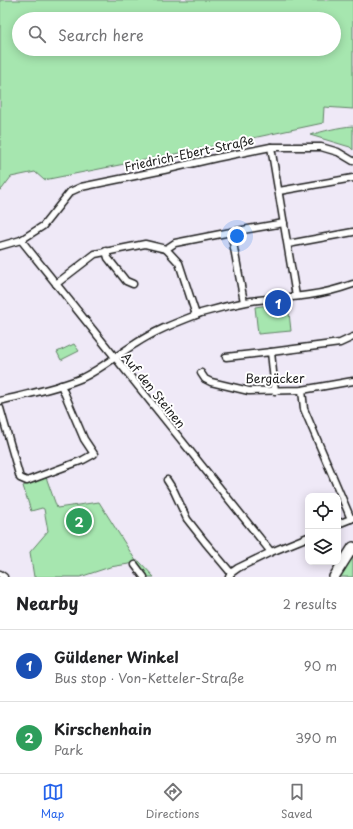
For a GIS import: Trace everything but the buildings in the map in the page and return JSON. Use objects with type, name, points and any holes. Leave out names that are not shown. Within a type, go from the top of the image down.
[{"type":"main road","points":[[334,577],[353,547]]},
{"type":"street","name":"Friedrich-Ebert-Straße","points":[[0,246],[21,240],[42,226],[70,192],[81,187],[271,147],[321,147],[338,152],[353,161]]},
{"type":"street","points":[[271,147],[296,296]]},
{"type":"street","points":[[279,192],[353,178]]},
{"type":"street","points":[[166,249],[175,243],[284,223]]},
{"type":"street","points":[[231,232],[244,302]]},
{"type":"street","points":[[288,244],[353,232]]},
{"type":"street","name":"Auf den Steinen","points":[[21,240],[114,358],[271,552]]},
{"type":"street","points":[[56,284],[94,254],[145,244],[166,249],[179,263],[196,315]]},
{"type":"street","points":[[106,251],[108,258],[126,282],[133,284]]},
{"type":"street","points":[[0,402],[75,381],[136,343],[162,329],[196,315],[244,302],[328,292],[353,284]]},
{"type":"street","points":[[226,357],[340,344],[353,337]]},
{"type":"street","points":[[271,352],[275,391]]},
{"type":"street","name":"Bergäcker","points":[[202,373],[205,379],[211,382],[249,391],[302,390],[353,381]]},
{"type":"street","points":[[0,408],[1,416],[20,478],[27,481],[83,460],[94,454],[84,438],[61,385]]},
{"type":"street","points":[[302,390],[304,409],[352,518],[341,523]]},
{"type":"street","points":[[167,480],[187,519],[230,575],[238,568],[271,552],[305,538]]},
{"type":"street","points":[[135,565],[144,577]]},
{"type":"street","points":[[0,574],[4,577]]},
{"type":"green space","points":[[0,0],[353,0],[353,109],[324,107],[323,123],[44,180],[35,172],[11,177],[0,190]]},
{"type":"green space","points":[[353,126],[353,150],[350,147],[310,135],[336,128]]},
{"type":"green space","points":[[288,303],[291,331],[258,334],[255,307],[269,305],[270,307],[274,307],[274,305]]},
{"type":"green space","points":[[74,344],[79,351],[61,360],[57,352]]},
{"type":"green space","points":[[46,477],[57,508],[99,502],[136,561],[139,561],[154,577],[146,577],[135,563],[110,567],[80,577],[34,577],[30,552],[48,531],[44,509],[42,508],[31,511],[23,486]]},
{"type":"green space","points":[[353,556],[353,577],[340,577],[344,568]]},
{"type":"place","name":"Güldener Winkel","points":[[278,303]]},
{"type":"place","name":"Kirschenhain","points":[[79,521]]}]
